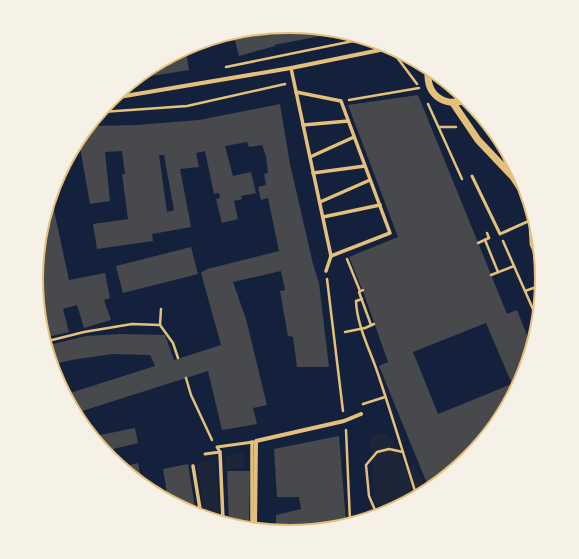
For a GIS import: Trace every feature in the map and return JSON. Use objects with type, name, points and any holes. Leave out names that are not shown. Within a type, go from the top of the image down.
[{"type":"street","points":[[125,96],[291,68],[379,50]]},
{"type":"street","points":[[291,68],[331,256],[326,271]]},
{"type":"street","points":[[428,76],[428,82],[436,96],[443,101],[453,103],[460,101]]},
{"type":"street","points":[[296,92],[341,101],[390,233],[331,256]]},
{"type":"street","points":[[453,103],[478,140],[515,180]]},
{"type":"street","points":[[303,125],[348,121]]},
{"type":"street","points":[[310,156],[354,137]]},
{"type":"street","points":[[313,173],[365,166]]},
{"type":"street","points":[[510,167],[513,177]]},
{"type":"street","points":[[320,202],[370,180]]},
{"type":"street","points":[[323,217],[380,205]]},
{"type":"street","points":[[254,442],[344,421],[361,414]]},
{"type":"street","points":[[252,523],[254,442]]},
{"type":"street","points":[[254,442],[255,524]]},
{"type":"street","points":[[220,452],[223,517]]},
{"type":"street","points":[[193,466],[200,509]]},
{"type":"lane","points":[[472,176],[500,234],[529,221]]},
{"type":"lane","points":[[217,447],[254,442]]},
{"type":"lane","points":[[206,454],[220,452],[213,443]]},
{"type":"path","points":[[222,68],[353,41]]},
{"type":"path","points":[[341,101],[420,88],[397,57]]},
{"type":"path","points":[[109,112],[187,106],[294,82]]},
{"type":"path","points":[[426,101],[439,127]]},
{"type":"path","points":[[523,223],[531,232],[531,245],[534,252]]},
{"type":"path","points":[[478,243],[500,234],[534,312]]},
{"type":"path","points":[[485,240],[498,272]]},
{"type":"path","points":[[345,332],[373,325],[359,292],[362,291],[346,256]]},
{"type":"path","points":[[491,275],[514,266]]},
{"type":"path","points":[[326,271],[346,431],[350,519]]},
{"type":"path","points":[[525,292],[536,288]]},
{"type":"path","points":[[362,299],[356,301],[356,311],[415,491]]},
{"type":"path","points":[[161,309],[160,325],[173,343],[178,358]]},
{"type":"path","points":[[50,340],[84,332],[132,324],[160,325]]},
{"type":"path","points":[[186,378],[213,443]]},
{"type":"path","points":[[360,404],[385,397]]},
{"type":"path","points":[[338,432],[346,431]]},
{"type":"path","points":[[376,510],[369,496],[366,465],[377,452],[389,449],[403,452]]},
{"type":"shaded area","points":[[376,434],[385,434],[392,438],[405,468],[415,465],[424,485],[399,501],[379,509],[375,503],[372,451],[370,444],[371,437]]},
{"type":"shaded area","points":[[243,452],[244,468],[225,469],[225,456]]},
{"type":"shaded area","points":[[215,460],[220,516],[203,510],[197,463]]},
{"type":"building","points":[[290,33],[324,35],[274,45],[275,46],[239,56],[235,39],[257,35]]},
{"type":"building","points":[[187,55],[189,70],[151,76],[166,66]]},
{"type":"building","points":[[418,95],[507,314],[517,310],[529,340],[511,389],[485,430],[464,454],[440,475],[427,483],[379,366],[388,362],[349,257],[398,237],[348,105]],"holes":[[[486,323],[512,384],[438,414],[413,352]]]},
{"type":"building","points":[[280,104],[290,164],[313,264],[319,283],[329,367],[297,367],[293,337],[288,336],[280,291],[285,290],[281,271],[233,282],[246,319],[267,405],[253,408],[257,424],[222,430],[208,371],[82,411],[70,393],[155,366],[150,355],[112,354],[58,363],[51,344],[86,336],[122,334],[165,335],[174,360],[221,345],[201,273],[207,269],[279,251],[268,198],[261,200],[258,187],[266,185],[264,174],[268,173],[266,156],[262,145],[249,147],[247,142],[225,146],[233,176],[251,172],[256,193],[241,196],[242,199],[234,201],[238,219],[222,223],[216,199],[220,198],[219,193],[214,194],[205,151],[196,153],[199,167],[180,169],[191,227],[152,234],[153,241],[97,249],[93,224],[128,219],[122,174],[125,174],[122,151],[105,152],[110,201],[90,204],[80,150],[97,126],[136,125],[199,120]],"holes":[[[159,155],[164,155],[174,210],[167,212]]]},
{"type":"building","points":[[54,208],[69,280],[105,273],[110,298],[104,300],[111,320],[84,328],[77,305],[63,309],[69,332],[50,336],[45,312],[43,280],[45,247]]},
{"type":"building","points":[[191,247],[198,274],[123,293],[116,266]]},
{"type":"building","points":[[135,428],[138,443],[111,450],[98,435]]},
{"type":"building","points":[[339,436],[346,519],[322,524],[276,525],[276,515],[301,509],[299,497],[277,497],[274,449]]},
{"type":"building","points":[[138,463],[141,476],[139,475],[128,466]]},
{"type":"building","points":[[188,464],[195,507],[167,494],[163,469]]},
{"type":"building","points":[[227,471],[250,471],[249,523],[229,519]]}]
